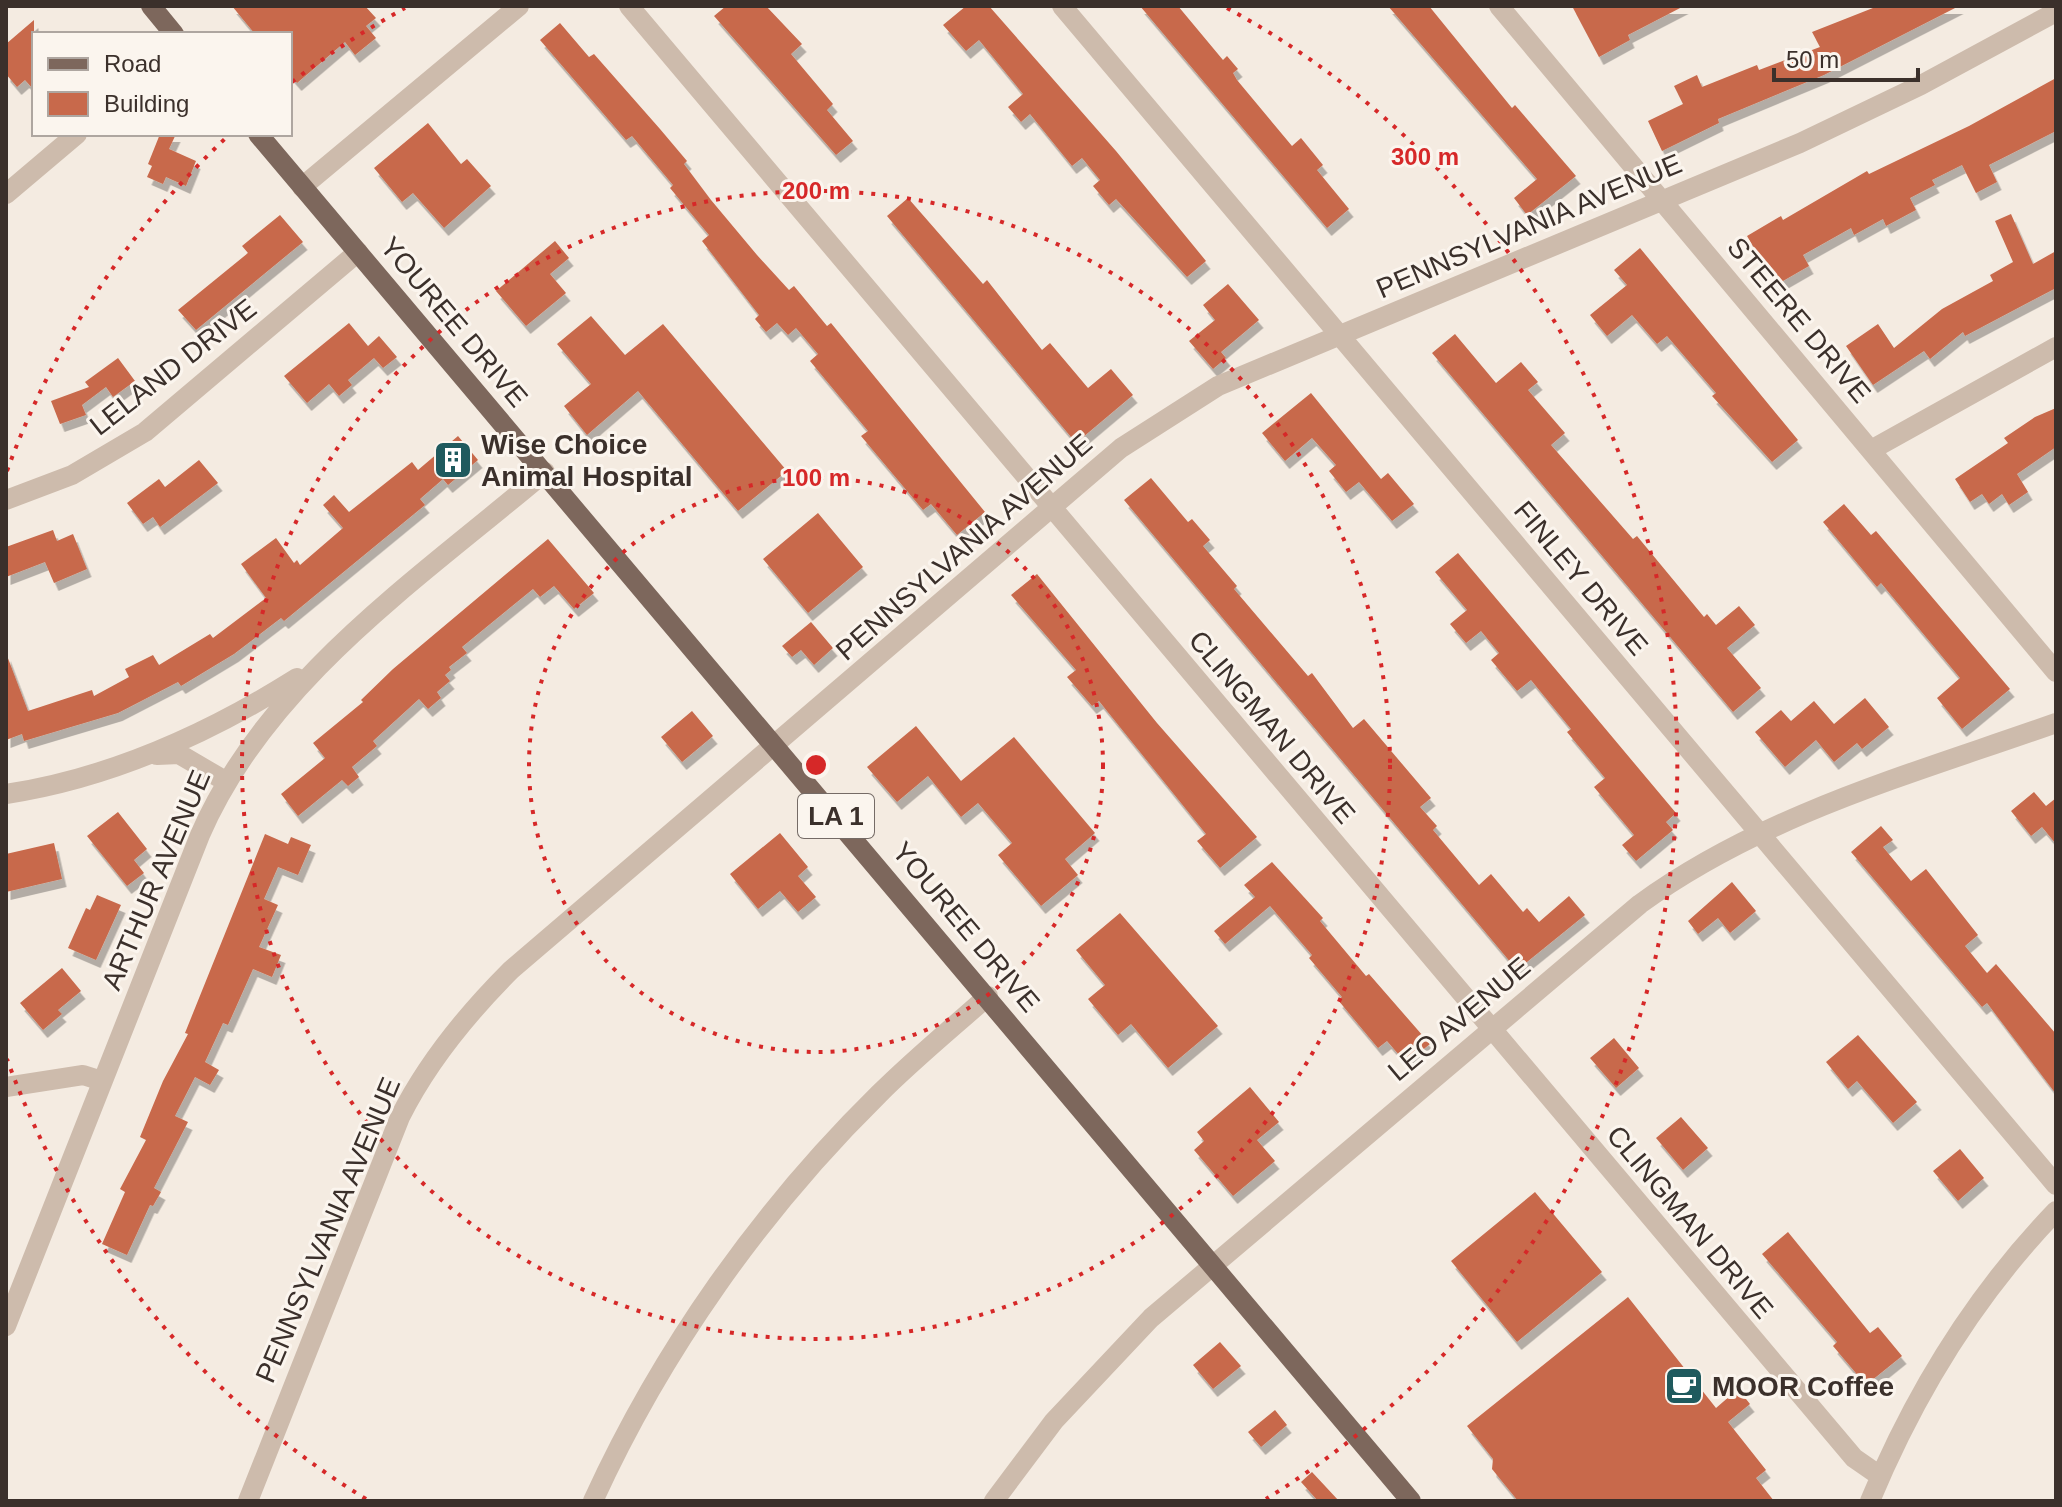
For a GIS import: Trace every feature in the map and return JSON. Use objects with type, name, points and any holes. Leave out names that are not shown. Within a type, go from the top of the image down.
[{"type":"main road","points":[[151,6],[172,32]]},
{"type":"main road","name":"YOUREE DRIVE","points":[[260,136],[1411,1501]]},
{"type":"street","points":[[302,187],[519,6]]},
{"type":"street","name":"CLINGMAN DRIVE","points":[[629,6],[1050,509],[1854,1458],[1880,1476]]},
{"type":"street","name":"FINLEY DRIVE","points":[[1062,6],[2056,1185]]},
{"type":"street","name":"STEERE DRIVE","points":[[1499,6],[2056,672]]},
{"type":"street","name":"PENNSYLVANIA AVENUE","points":[[248,1501],[400,1117],[423,1073],[452,1034],[511,970],[1121,448],[1194,399],[1339,335],[1827,131],[1933,79],[2056,12]]},
{"type":"street","points":[[6,194],[75,136]]},
{"type":"street","name":"LELAND DRIVE","points":[[6,500],[72,475],[145,432],[358,252]]},
{"type":"street","points":[[1871,450],[2056,347]]},
{"type":"street","name":"ARTHUR AVENUE","points":[[6,1326],[200,835],[227,782],[266,725],[314,668],[545,472]]},
{"type":"street","points":[[6,794],[94,774],[149,755],[250,708],[314,668]]},
{"type":"street","name":"LEO AVENUE","points":[[994,1501],[1054,1421],[1108,1361],[1213,1265],[1640,904],[1687,870],[1758,831],[1811,809],[2056,723]]},
{"type":"street","points":[[149,755],[179,754],[227,782]]},
{"type":"street","points":[[593,1501],[635,1416],[687,1330],[772,1211],[879,1094],[988,996]]},
{"type":"street","points":[[6,1087],[83,1075],[102,1081]]},
{"type":"street","points":[[1870,1501],[1911,1415],[1987,1289],[2056,1211]]},
{"type":"building","points":[[232,6],[365,6],[376,18],[366,26],[376,38],[355,55],[345,42],[297,83],[292,77],[292,32],[253,32]]},
{"type":"building","points":[[726,6],[766,6],[802,44],[791,54],[833,104],[827,110],[853,141],[836,155],[714,16]]},
{"type":"building","points":[[966,6],[989,6],[1116,151],[1206,261],[1187,277],[1116,199],[1109,205],[1093,186],[1100,180],[1082,158],[1072,166],[1030,114],[1021,122],[1008,107],[1023,94],[979,40],[966,51],[943,25]]},
{"type":"building","points":[[1140,6],[1178,6],[1223,60],[1227,56],[1238,69],[1233,73],[1237,80],[1292,146],[1301,138],[1323,165],[1317,170],[1349,209],[1327,228]]},
{"type":"building","points":[[1388,6],[1429,6],[1512,108],[1515,105],[1576,176],[1527,215],[1514,198],[1537,179]]},
{"type":"building","points":[[1572,6],[1684,6],[1628,35],[1630,40],[1599,57]]},
{"type":"building","points":[[1878,6],[1959,6],[1824,75],[1718,119],[1719,123],[1662,151],[1648,121],[1683,104],[1674,86],[1697,75],[1702,87],[1757,65],[1759,70],[1820,47],[1812,32]]},
{"type":"building","points":[[34,20],[32,88],[25,80],[17,87],[6,74],[6,44]]},
{"type":"building","points":[[560,23],[589,57],[594,54],[660,129],[687,161],[684,164],[711,200],[757,255],[789,290],[794,286],[827,326],[831,323],[985,512],[957,535],[931,504],[923,510],[861,436],[868,431],[810,361],[818,354],[796,328],[788,335],[777,323],[766,332],[755,319],[759,315],[702,241],[709,235],[670,188],[673,185],[632,136],[626,140],[540,40]]},
{"type":"building","points":[[2056,78],[2056,131],[1989,165],[1997,182],[1976,193],[1962,165],[1932,180],[1935,185],[1910,198],[1916,210],[1886,226],[1883,219],[1854,235],[1851,228],[1803,255],[1809,266],[1776,285],[1747,236],[1781,216],[1783,220],[1867,171],[1869,174],[1969,126]]},
{"type":"building","points":[[428,123],[461,164],[467,159],[491,186],[444,228],[413,193],[402,202],[374,168]]},
{"type":"building","points":[[159,136],[175,136],[169,149],[196,161],[186,186],[166,177],[163,184],[147,177],[152,166],[148,164]]},
{"type":"building","points":[[908,198],[983,284],[987,280],[1042,350],[1050,343],[1088,388],[1111,369],[1133,395],[1076,443],[887,216]]},
{"type":"building","points":[[2011,214],[2033,264],[2056,251],[2056,288],[1965,336],[1963,332],[1930,359],[1924,351],[1873,385],[1846,346],[1878,324],[1894,348],[1942,309],[1993,281],[1990,275],[2013,262],[1995,221]]},
{"type":"building","points":[[280,215],[303,242],[196,330],[178,310],[248,253],[242,246]]},
{"type":"building","points":[[555,241],[569,258],[550,274],[566,293],[526,326],[496,291]]},
{"type":"building","points":[[1640,248],[1798,440],[1772,462],[1712,396],[1716,393],[1667,336],[1657,344],[1632,315],[1607,336],[1590,315],[1627,285],[1614,270]]},
{"type":"building","points":[[1228,284],[1259,320],[1221,352],[1226,358],[1213,369],[1189,341],[1215,320],[1203,305]]},
{"type":"building","points":[[591,316],[625,355],[663,324],[787,471],[738,511],[638,391],[587,435],[564,406],[591,384],[557,344]]},
{"type":"building","points":[[349,323],[368,346],[379,336],[397,357],[383,368],[374,358],[348,380],[352,385],[339,396],[329,384],[307,403],[284,376]]},
{"type":"building","points":[[1455,334],[1496,383],[1521,362],[1538,382],[1528,390],[1565,433],[1551,445],[1633,539],[1637,536],[1704,617],[1707,614],[1716,625],[1739,606],[1755,625],[1727,648],[1761,688],[1733,712],[1432,353]]},
{"type":"building","points":[[118,358],[135,381],[113,397],[106,387],[82,405],[86,415],[60,424],[51,401],[89,387],[85,382]]},
{"type":"building","points":[[1311,393],[1381,479],[1388,473],[1414,504],[1392,521],[1359,482],[1346,492],[1329,471],[1336,465],[1312,438],[1285,461],[1262,433]]},
{"type":"building","points":[[2056,408],[2056,447],[2017,474],[2028,492],[2009,505],[2002,494],[1989,504],[1982,494],[1970,502],[1955,479],[2008,443],[2004,438],[2035,417]]},
{"type":"building","points":[[458,436],[478,460],[448,485],[443,479],[420,499],[425,505],[284,621],[281,618],[234,654],[181,686],[178,682],[118,713],[24,741],[22,734],[6,740],[6,653],[28,711],[92,690],[94,696],[129,677],[125,669],[153,655],[159,665],[210,634],[213,638],[266,598],[241,564],[276,538],[294,563],[297,560],[300,565],[343,528],[323,505],[334,495],[349,512],[412,462],[418,470]]},
{"type":"building","points":[[199,460],[218,483],[160,527],[153,517],[143,524],[127,503],[159,479],[165,487]]},
{"type":"building","points":[[1151,478],[1188,522],[1192,519],[1210,540],[1203,546],[1237,586],[1234,589],[1308,676],[1312,673],[1353,728],[1364,719],[1431,798],[1420,807],[1437,826],[1433,830],[1479,885],[1491,874],[1523,912],[1527,908],[1539,922],[1569,896],[1585,915],[1517,970],[1124,500]]},
{"type":"building","points":[[1844,504],[1871,535],[1876,531],[2010,689],[1962,729],[1937,698],[1960,678],[1881,583],[1877,587],[1823,522]]},
{"type":"building","points":[[818,513],[863,567],[808,613],[763,559]]},
{"type":"building","points":[[53,530],[57,541],[73,534],[87,569],[54,583],[45,562],[6,577],[6,547]]},
{"type":"building","points":[[548,539],[594,593],[574,609],[554,586],[540,597],[533,589],[462,647],[467,653],[449,667],[451,670],[445,675],[450,681],[437,692],[441,698],[428,709],[419,699],[373,741],[377,746],[352,767],[359,777],[348,786],[342,780],[298,816],[281,794],[325,758],[313,743],[363,702],[361,700],[393,669]]},
{"type":"building","points":[[1458,553],[1676,813],[1666,822],[1673,830],[1636,861],[1622,845],[1634,835],[1594,787],[1605,778],[1567,732],[1571,729],[1531,680],[1517,691],[1491,660],[1499,653],[1481,631],[1466,643],[1450,624],[1467,610],[1435,572]]},
{"type":"building","points":[[1037,574],[1157,723],[1257,837],[1220,868],[1197,841],[1206,834],[1099,701],[1092,706],[1067,677],[1076,670],[1011,595]]},
{"type":"building","points":[[811,622],[833,648],[814,665],[801,650],[792,657],[782,646]]},
{"type":"building","points":[[1865,698],[1889,727],[1862,749],[1857,743],[1834,762],[1816,740],[1785,767],[1755,732],[1781,710],[1791,721],[1814,701],[1834,724]]},
{"type":"building","points":[[692,711],[713,736],[682,762],[661,737]]},
{"type":"building","points":[[916,726],[961,781],[1014,737],[1095,833],[1065,859],[1078,875],[1041,906],[998,855],[1012,843],[978,803],[961,817],[928,776],[897,802],[867,767]]},
{"type":"building","points":[[2034,792],[2046,806],[2056,798],[2056,844],[2042,827],[2031,836],[2011,811]]},
{"type":"building","points":[[118,812],[147,849],[134,860],[144,873],[127,886],[87,836]]},
{"type":"building","points":[[1881,826],[1893,840],[1883,847],[1911,881],[1926,869],[1978,935],[1965,946],[1987,973],[1996,964],[2056,1034],[2056,1094],[1987,1003],[1982,1007],[1851,852]]},
{"type":"building","points":[[780,833],[808,867],[798,876],[816,897],[798,912],[780,891],[758,909],[730,874]]},
{"type":"building","points":[[265,834],[288,844],[291,837],[311,845],[298,875],[278,867],[264,899],[278,905],[259,947],[281,955],[272,977],[253,969],[228,1025],[223,1023],[205,1062],[219,1070],[210,1085],[195,1077],[175,1116],[188,1122],[154,1188],[161,1192],[153,1206],[150,1205],[127,1255],[102,1244],[125,1192],[120,1189],[146,1140],[140,1137],[163,1081],[188,1034],[185,1033]]},
{"type":"building","points":[[54,843],[62,879],[6,892],[6,854]]},
{"type":"building","points":[[1272,862],[1323,918],[1320,921],[1366,976],[1369,974],[1430,1044],[1406,1063],[1387,1041],[1378,1048],[1338,1000],[1342,997],[1309,958],[1312,955],[1270,906],[1225,944],[1214,931],[1255,897],[1244,885]]},
{"type":"building","points":[[1732,882],[1756,911],[1730,933],[1718,918],[1698,934],[1688,921]]},
{"type":"building","points":[[97,895],[121,905],[96,960],[68,948],[86,908],[90,910]]},
{"type":"building","points":[[1120,913],[1218,1026],[1168,1068],[1131,1024],[1118,1035],[1088,999],[1105,985],[1076,950]]},
{"type":"building","points":[[62,968],[81,991],[58,1010],[62,1014],[43,1030],[20,1003]]},
{"type":"building","points":[[1858,1035],[1917,1102],[1893,1123],[1857,1081],[1848,1089],[1826,1062]]},
{"type":"building","points":[[1614,1038],[1639,1068],[1616,1088],[1590,1058]]},
{"type":"building","points":[[1250,1087],[1279,1122],[1257,1140],[1275,1161],[1233,1196],[1194,1150],[1204,1141],[1197,1132]]},
{"type":"building","points":[[1681,1117],[1708,1148],[1683,1170],[1656,1138]]},
{"type":"building","points":[[1960,1149],[1984,1178],[1958,1201],[1933,1171]]},
{"type":"building","points":[[1535,1192],[1602,1272],[1517,1342],[1451,1261]]},
{"type":"building","points":[[1788,1232],[1870,1333],[1878,1327],[1902,1356],[1866,1385],[1833,1346],[1837,1342],[1762,1254]]},
{"type":"building","points":[[1628,1297],[1716,1408],[1738,1389],[1750,1404],[1728,1422],[1766,1470],[1756,1478],[1774,1501],[1518,1501],[1492,1469],[1493,1459],[1467,1426]]},
{"type":"building","points":[[1220,1342],[1241,1366],[1213,1389],[1193,1365]]},
{"type":"building","points":[[1275,1410],[1287,1425],[1261,1447],[1248,1432]]},
{"type":"building","points":[[1312,1472],[1339,1501],[1318,1501],[1301,1482]]},
{"type":"place","name":"Wise Choice Animal Hospital","points":[[453,460]]},
{"type":"place","name":"MOOR Coffee","points":[[1684,1386]]}]
